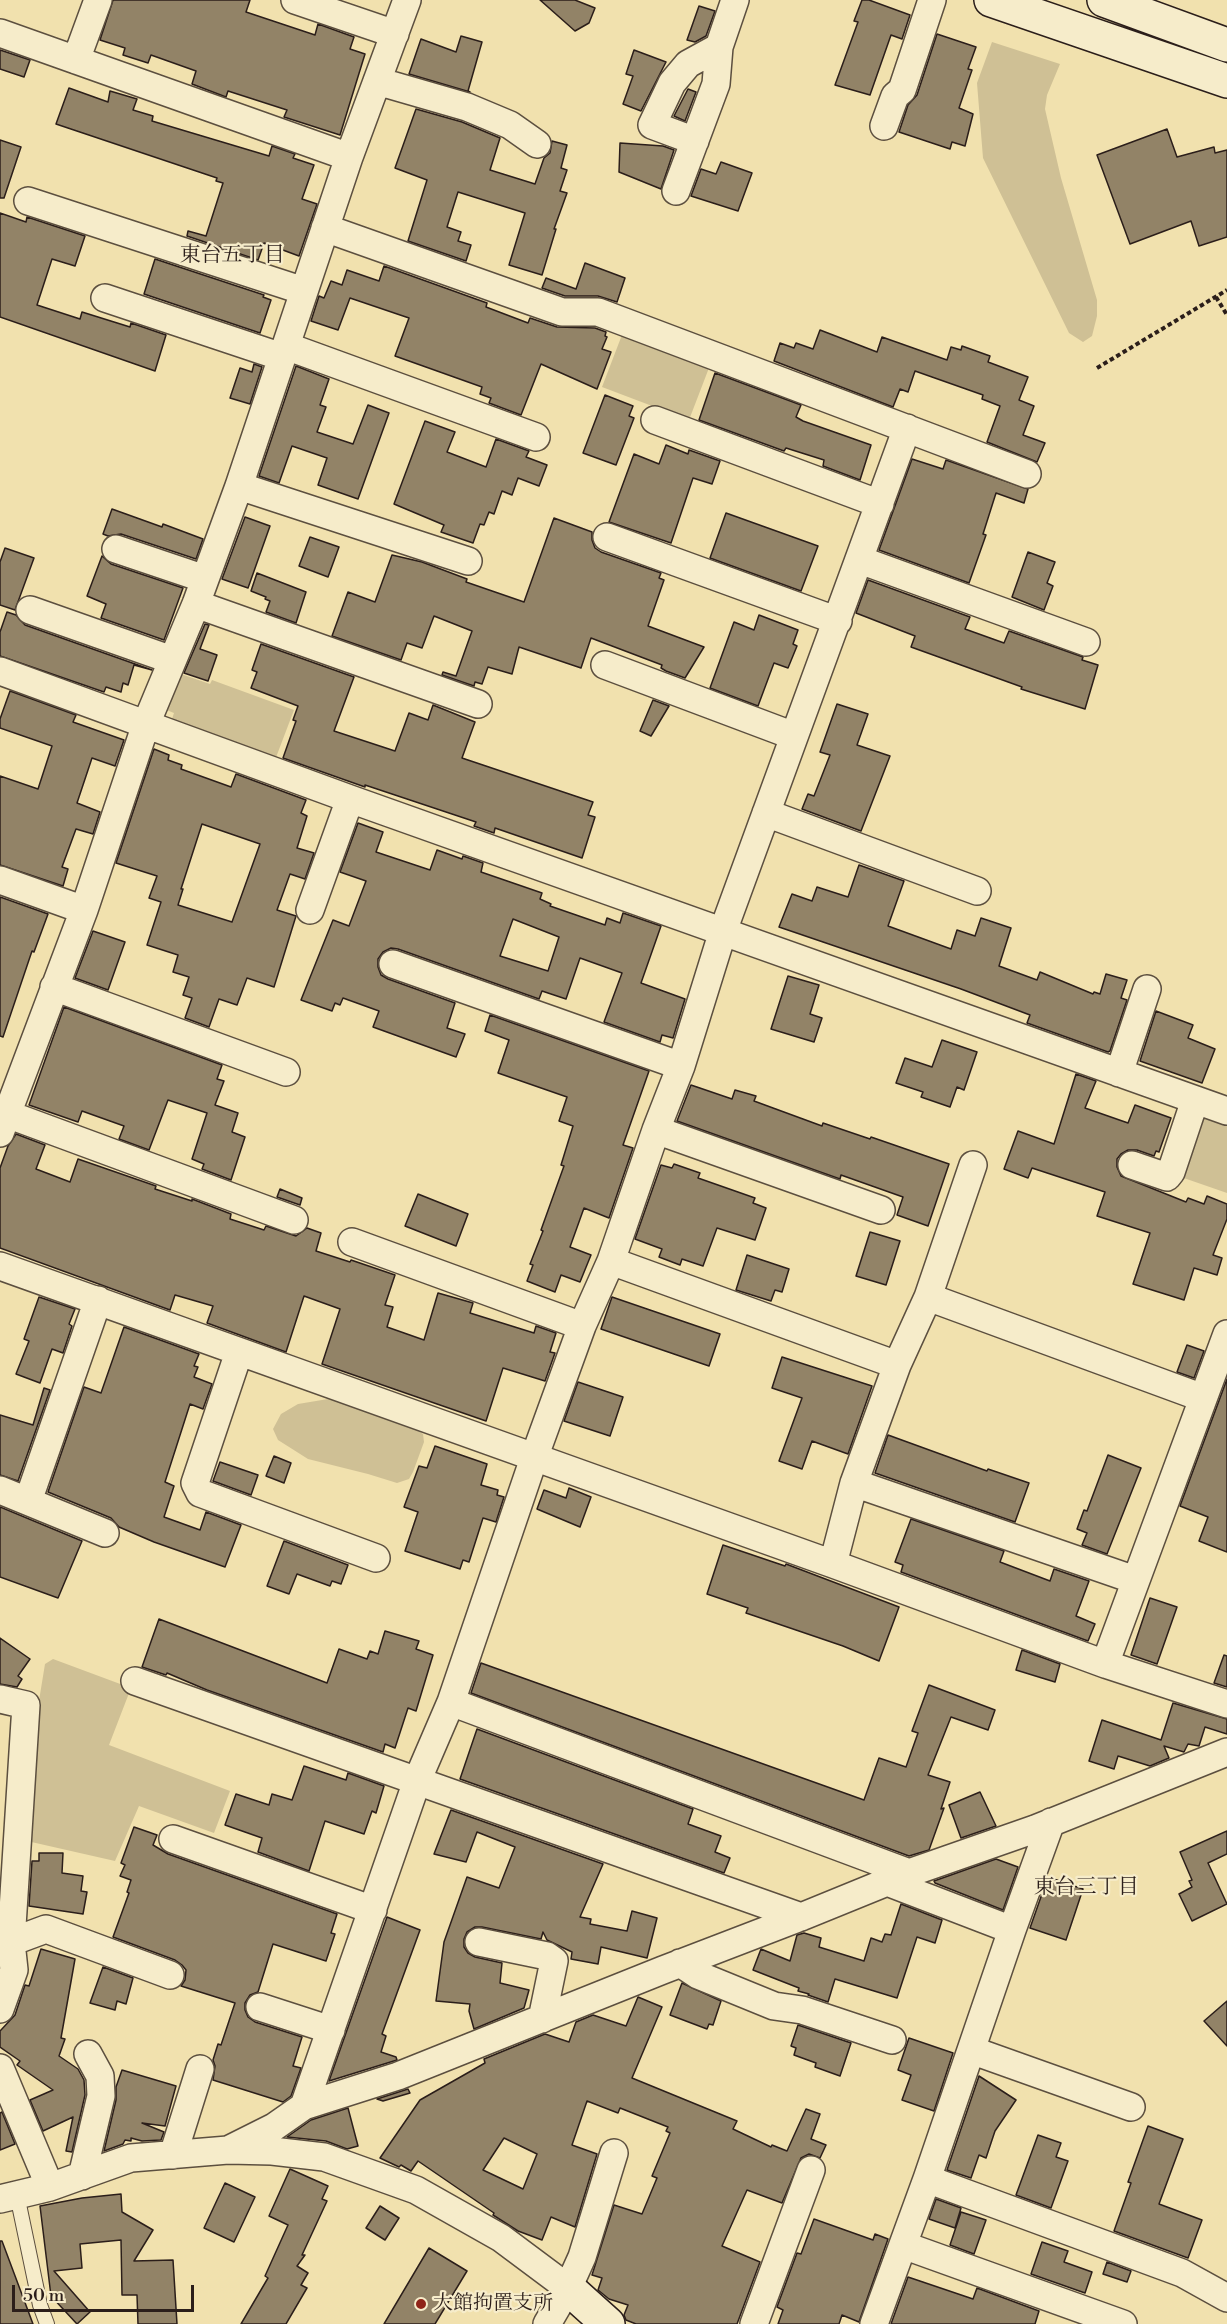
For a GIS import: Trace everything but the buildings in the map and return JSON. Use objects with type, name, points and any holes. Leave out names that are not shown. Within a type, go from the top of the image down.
[{"type":"street","points":[[76,60],[98,0]]},
{"type":"street","points":[[295,0],[394,34]]},
{"type":"street","points":[[294,1220],[4,1124],[84,910],[146,724],[201,591],[239,486],[349,157],[407,0]]},
{"type":"street","points":[[676,191],[716,84],[719,47],[735,0]]},
{"type":"street","points":[[884,126],[895,96],[902,90],[932,0]]},
{"type":"street","points":[[991,0],[1109,14],[1227,45]]},
{"type":"street","points":[[1109,14],[1227,81]]},
{"type":"street","points":[[0,33],[349,157]]},
{"type":"street","points":[[695,141],[652,125],[672,83],[688,64],[719,47]]},
{"type":"street","points":[[377,81],[467,107],[510,125],[537,144]]},
{"type":"street","points":[[28,201],[304,291]]},
{"type":"street","points":[[326,228],[562,312],[598,312],[1027,474]]},
{"type":"street","points":[[105,298],[284,352],[536,437]]},
{"type":"street","points":[[655,420],[880,504]]},
{"type":"street","points":[[304,2106],[417,1781],[451,1702],[534,1458],[582,1326],[611,1260],[681,1066],[723,931],[907,428]]},
{"type":"street","points":[[239,486],[468,561]]},
{"type":"street","points":[[607,537],[837,621]]},
{"type":"street","points":[[117,549],[201,591],[478,704]]},
{"type":"street","points":[[860,560],[1086,642]]},
{"type":"street","points":[[30,610],[172,660]]},
{"type":"street","points":[[605,664],[794,736]]},
{"type":"street","points":[[2,678],[146,724],[350,799],[1227,1111]]},
{"type":"street","points":[[310,910],[350,799]]},
{"type":"street","points":[[766,813],[977,891]]},
{"type":"street","points":[[0,880],[84,910]]},
{"type":"street","points":[[393,964],[681,1066]]},
{"type":"street","points":[[54,987],[286,1072]]},
{"type":"street","points":[[1119,1073],[1147,989]]},
{"type":"street","points":[[1132,1165],[1167,1177],[1196,1100]]},
{"type":"street","points":[[656,1130],[881,1210]]},
{"type":"street","points":[[832,1564],[854,1483],[897,1365],[928,1297],[973,1165]]},
{"type":"street","points":[[352,1242],[582,1326]]},
{"type":"street","points":[[611,1260],[897,1365]]},
{"type":"street","points":[[0,1266],[1105,1664],[1227,1704]]},
{"type":"street","points":[[928,1297],[1203,1398]]},
{"type":"street","points":[[28,1501],[98,1300]]},
{"type":"street","points":[[1105,1664],[1227,1334]]},
{"type":"street","points":[[239,1352],[195,1483],[200,1493],[376,1558]]},
{"type":"street","points":[[854,1483],[1135,1580]]},
{"type":"street","points":[[0,1490],[105,1533]]},
{"type":"street","points":[[135,1681],[801,1917]]},
{"type":"street","points":[[0,1699],[26,1705],[8,1951],[14,1970],[0,2009]]},
{"type":"street","points":[[451,1702],[898,1877],[1012,1930]]},
{"type":"street","points":[[228,2150],[274,2127],[304,2106],[398,2076],[898,1877],[1052,1822],[1227,1752]]},
{"type":"street","points":[[874,2324],[1052,1822]]},
{"type":"street","points":[[173,1839],[372,1910]]},
{"type":"street","points":[[8,1951],[45,1929],[170,1975]]},
{"type":"street","points":[[478,1942],[547,1956],[555,1961],[542,2019]]},
{"type":"street","points":[[680,1963],[698,1975],[774,2006],[802,2010],[892,2040]]},
{"type":"street","points":[[260,2007],[331,2030]]},
{"type":"street","points":[[971,2050],[1131,2107]]},
{"type":"street","points":[[82,2176],[101,2096],[100,2076],[88,2054]]},
{"type":"street","points":[[0,2068],[50,2187]]},
{"type":"street","points":[[173,2155],[200,2069]]},
{"type":"street","points":[[9,2197],[50,2187],[132,2158],[228,2150],[272,2151],[324,2157],[416,2190],[501,2238],[568,2288],[608,2324]]},
{"type":"street","points":[[547,2324],[568,2288],[582,2257],[614,2152]]},
{"type":"street","points":[[754,2324],[811,2170]]},
{"type":"street","points":[[927,2179],[1182,2273],[1227,2298]]},
{"type":"street","points":[[903,2245],[1122,2324]]},
{"type":"lane","points":[[9,2197],[47,2324]]},
{"type":"path","points":[[1097,368],[1227,290]]},
{"type":"path","points":[[1216,297],[1227,315]]},
{"type":"shaded area","points":[[992,42],[1060,64],[1047,95],[1045,109],[1061,178],[1097,300],[1097,316],[1092,336],[1083,342],[1069,333],[983,158],[977,83]]},
{"type":"shaded area","points":[[625,327],[712,360],[689,420],[602,387]]},
{"type":"shaded area","points":[[178,673],[210,684],[212,680],[294,710],[275,760],[171,722],[174,713],[164,709]]},
{"type":"shaded area","points":[[1201,1108],[1227,1117],[1227,1193],[1178,1176]]},
{"type":"shaded area","points":[[328,1399],[362,1406],[423,1434],[424,1442],[409,1479],[397,1483],[308,1459],[278,1440],[273,1429],[281,1414],[298,1404]]},
{"type":"shaded area","points":[[53,1659],[131,1688],[109,1745],[230,1791],[214,1833],[139,1806],[115,1861],[27,1841],[37,1713],[45,1664]]},
{"type":"place","name":"大館拘置支所","points":[[421,2304]]},
{"type":"district","name":"東台五丁目","points":[[232,256]]},
{"type":"district","name":"東台三丁目","points":[[1086,1888]]}]
